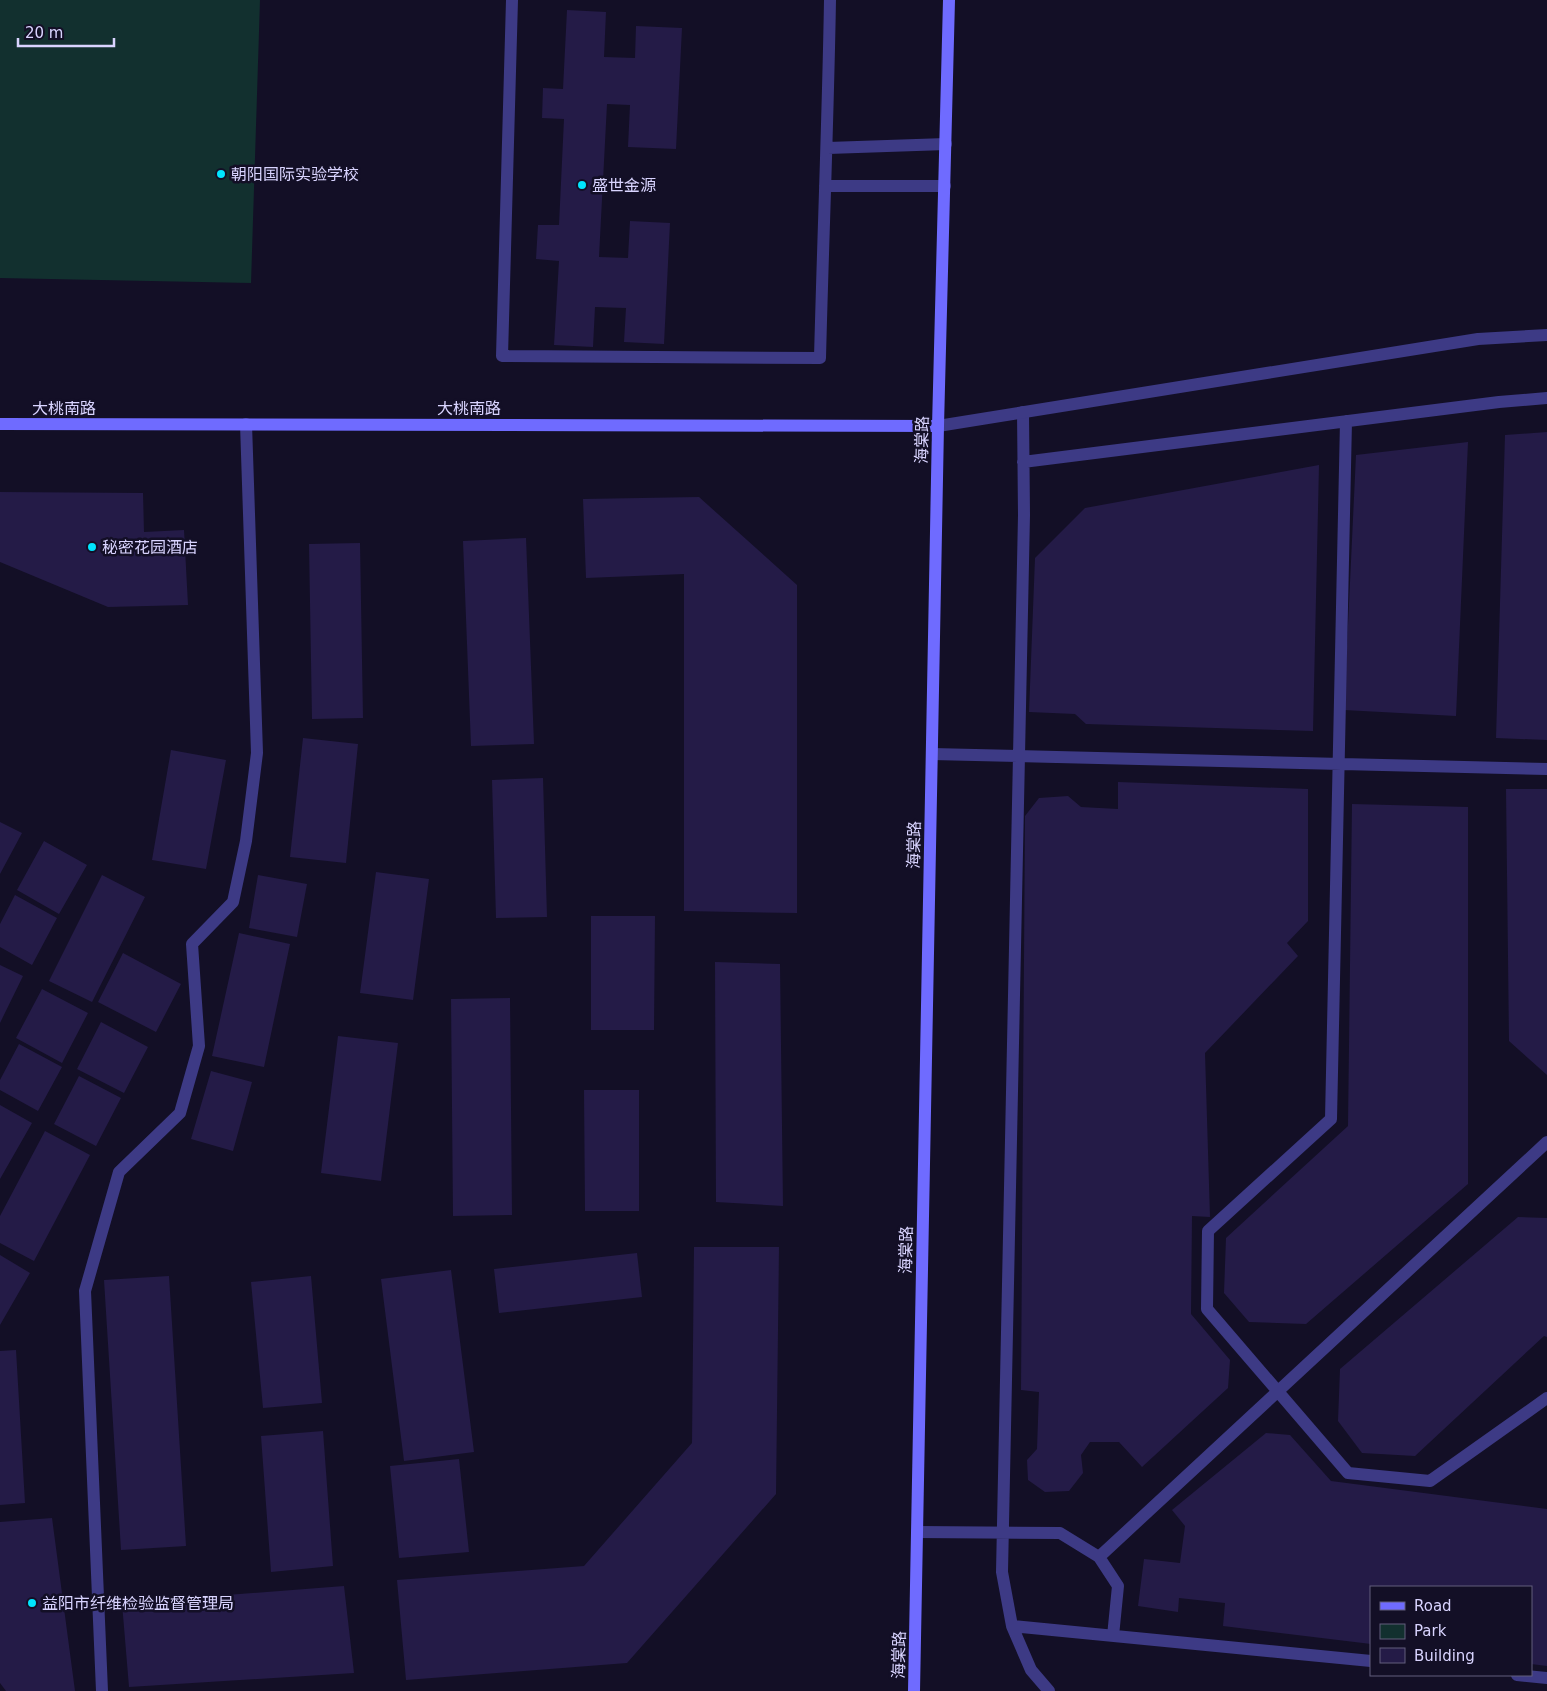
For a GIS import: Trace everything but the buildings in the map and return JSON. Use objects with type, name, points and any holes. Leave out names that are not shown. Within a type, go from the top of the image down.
[{"type":"street","points":[[512,0],[502,356],[820,358],[825,186],[828,148],[830,0]]},
{"type":"street","name":"海棠路","points":[[914,1691],[938,426],[950,0]]},
{"type":"street","points":[[828,148],[946,144]]},
{"type":"street","points":[[825,186],[945,186]]},
{"type":"street","points":[[938,426],[1478,339],[1547,335]]},
{"type":"street","points":[[1023,462],[1499,402],[1547,398]]},
{"type":"street","points":[[1023,412],[1024,515],[1002,1572],[1012,1626],[1032,1670],[1049,1691]]},
{"type":"street","points":[[1346,421],[1331,1119],[1208,1231],[1206,1310],[1348,1473],[1430,1481],[1547,1398]]},
{"type":"street","name":"大桃南路","points":[[0,424],[938,426]]},
{"type":"street","points":[[102,1691],[85,1291],[119,1172],[180,1113],[198,1046],[192,944],[233,902],[246,840],[257,753],[246,424]]},
{"type":"street","points":[[932,754],[1547,769]]},
{"type":"street","points":[[1098,1557],[1547,1142]]},
{"type":"street","points":[[917,1532],[1060,1533],[1098,1557],[1118,1586],[1113,1636]]},
{"type":"street","points":[[1012,1626],[1370,1661]]},
{"type":"street","points":[[1527,1676],[1547,1678]]},
{"type":"green space","points":[[0,0],[260,0],[251,283],[0,278]]},
{"type":"place","name":"朝阳国际实验学校","points":[[221,174]]},
{"type":"place","name":"盛世金源","points":[[582,185]]},
{"type":"place","name":"秘密花园酒店","points":[[92,547]]},
{"type":"place","name":"益阳市纤维检验监督管理局","points":[[32,1603]]}]
